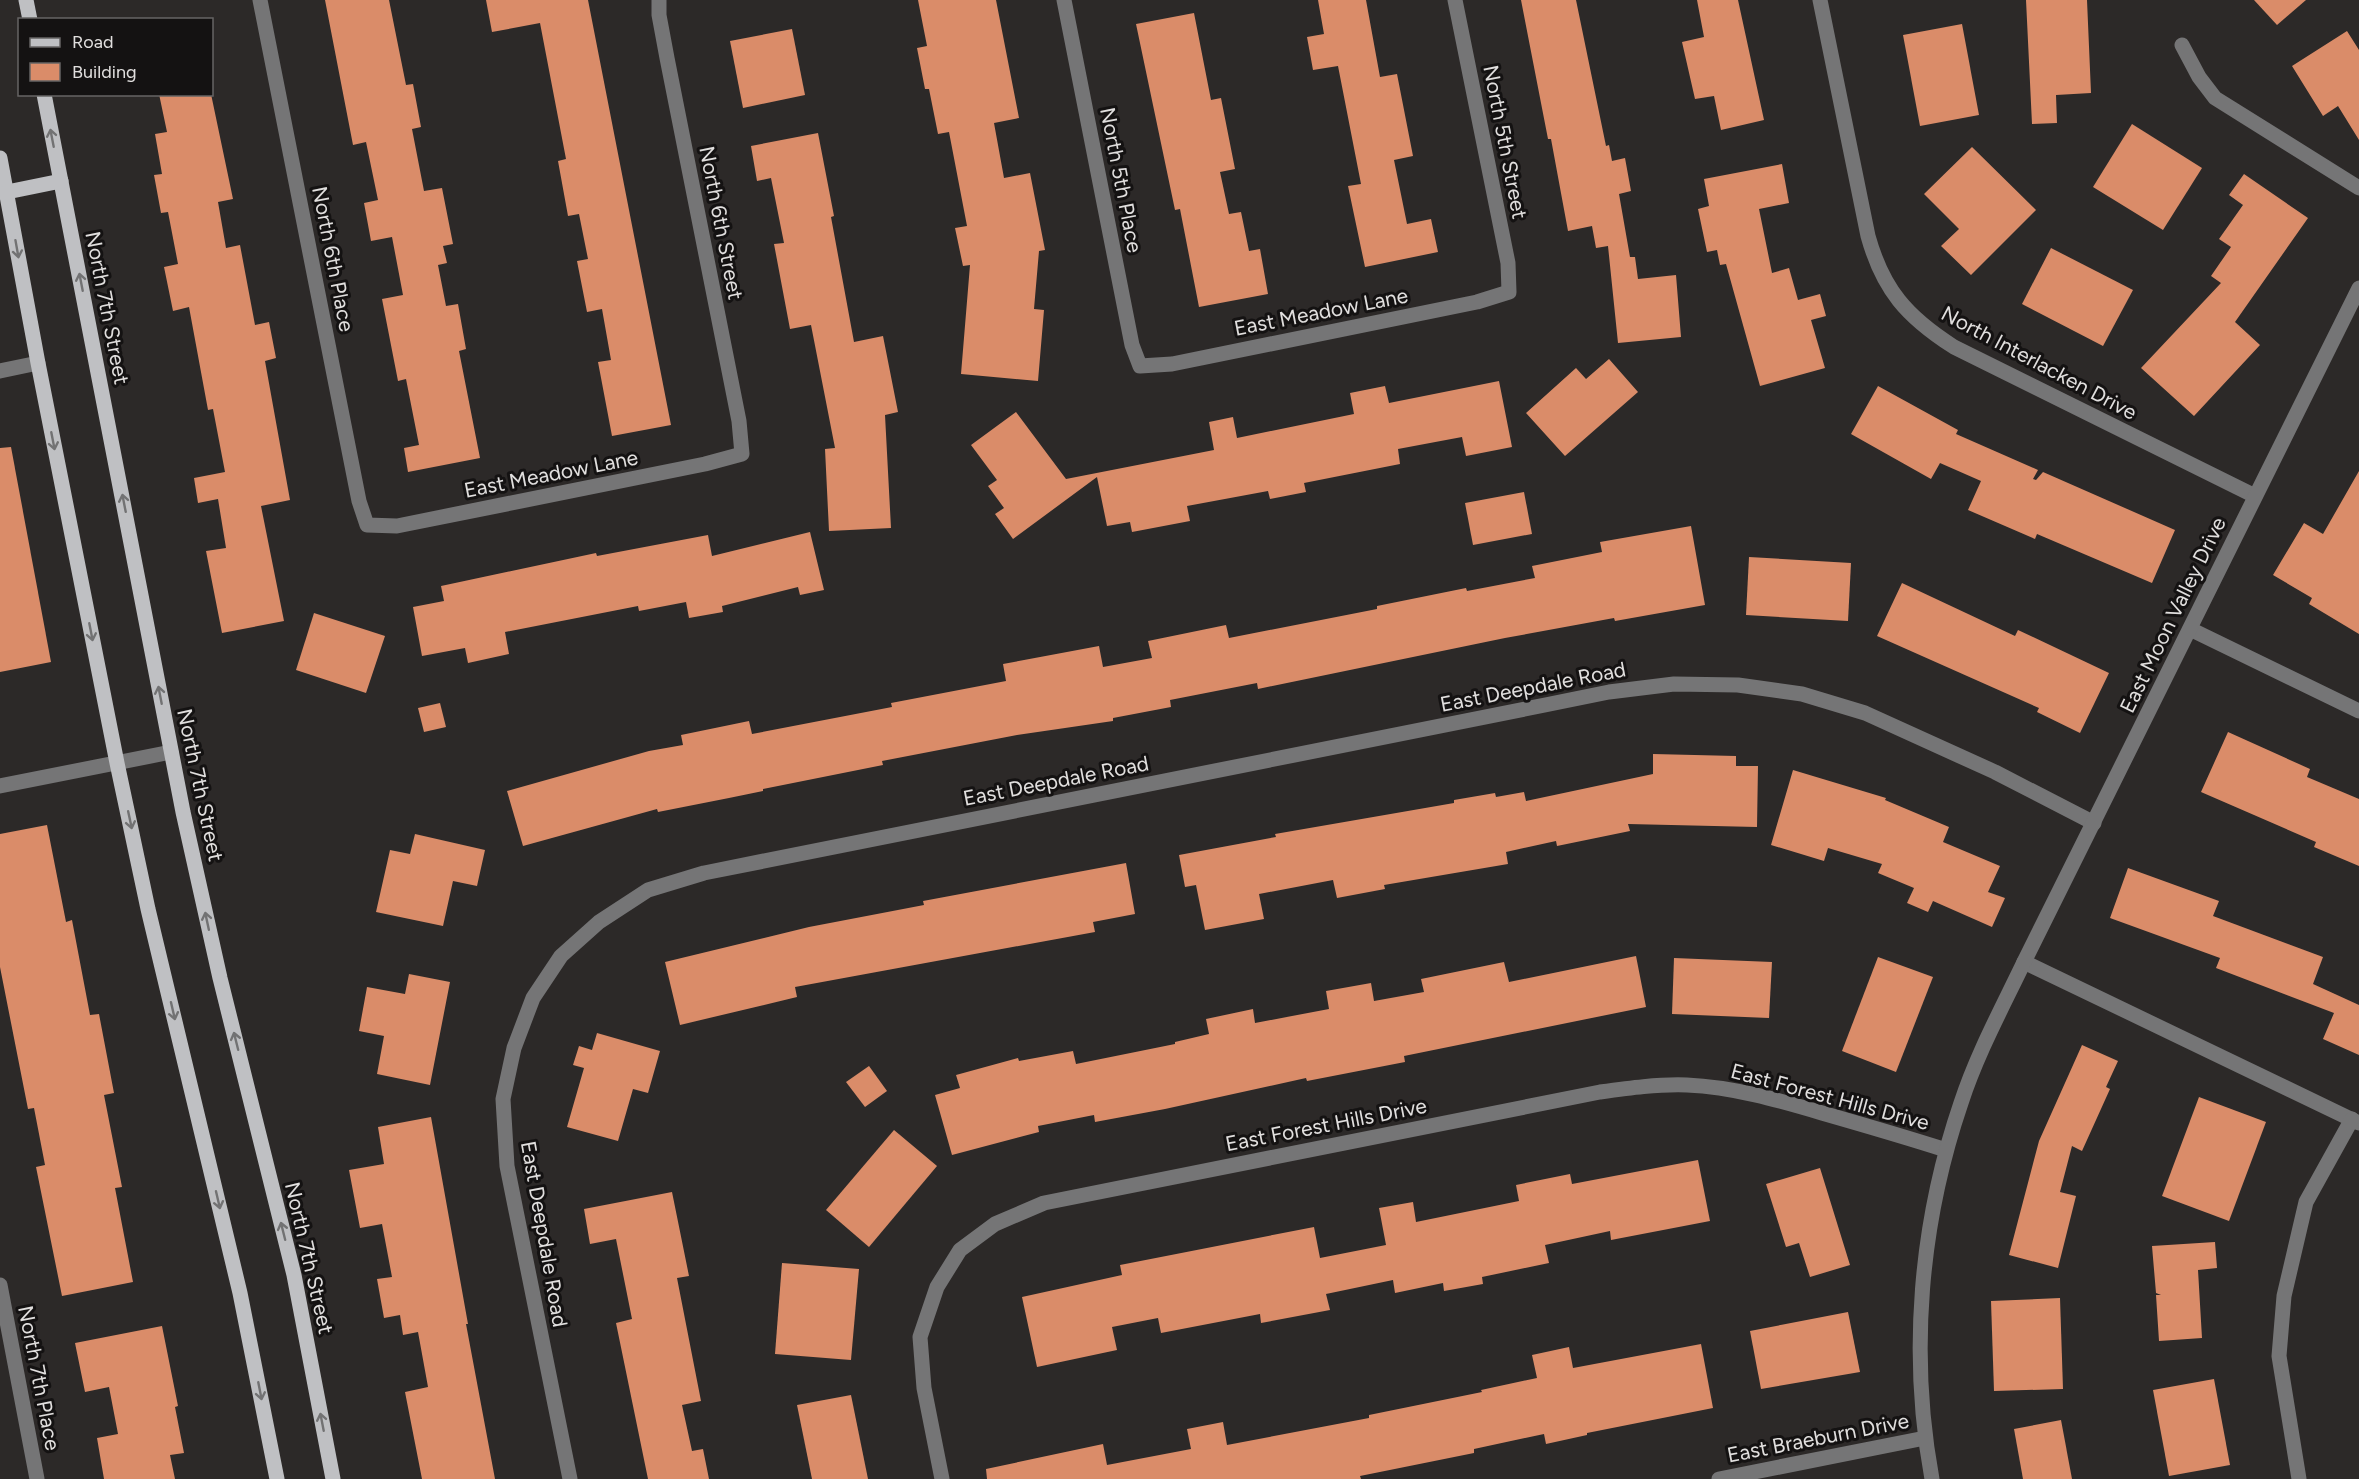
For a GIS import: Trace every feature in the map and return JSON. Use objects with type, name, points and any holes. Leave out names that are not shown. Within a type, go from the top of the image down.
[{"type":"main road","points":[[26,0],[30,18]]},
{"type":"main road","name":"North 7th Street","points":[[44,96],[171,752],[220,978],[294,1275],[333,1479]]},
{"type":"main road","points":[[0,158],[117,763],[148,909],[240,1293],[277,1479]]},
{"type":"main road","points":[[7,192],[61,181]]},
{"type":"street","name":"North 6th Place","points":[[260,0],[357,489],[367,525]]},
{"type":"street","name":"North 6th Street","points":[[659,0],[667,58],[739,421],[742,454]]},
{"type":"street","name":"North 5th Place","points":[[1064,0],[1132,345],[1140,366]]},
{"type":"street","name":"North 5th Street","points":[[1455,0],[1508,263],[1509,292]]},
{"type":"street","name":"North Interlacken Drive","points":[[1821,0],[1875,263],[1888,287],[1905,309],[1927,330],[1954,347],[2255,496]]},
{"type":"street","points":[[2182,45],[2199,77],[2215,98],[2359,188]]},
{"type":"street","name":"East Moon Valley Drive","points":[[1932,1479],[1925,1438],[1920,1362],[1921,1302],[1931,1223],[1946,1150],[1961,1101],[1980,1054],[2024,962],[2359,288]]},
{"type":"street","name":"East Meadow Lane","points":[[1140,366],[1172,364],[1477,302],[1509,292]]},
{"type":"street","points":[[0,371],[38,363]]},
{"type":"street","name":"East Meadow Lane","points":[[367,525],[397,526],[694,467],[742,454]]},
{"type":"street","points":[[2190,629],[2359,711]]},
{"type":"street","name":"East Deepdale Road","points":[[570,1479],[507,1166],[503,1098],[514,1048],[533,998],[561,956],[598,922],[648,890],[716,870],[1598,694],[1674,684],[1738,685],[1802,694],[1865,713],[1995,772],[2094,823]]},
{"type":"street","points":[[0,786],[171,752]]},
{"type":"street","points":[[2024,962],[2356,1121],[2306,1202],[2284,1296],[2279,1356],[2299,1479]]},
{"type":"street","name":"East Forest Hills Drive","points":[[942,1479],[924,1388],[920,1337],[937,1287],[960,1250],[995,1224],[1044,1203],[1600,1092],[1645,1086],[1687,1085],[1731,1090],[1804,1108],[1946,1150]]},
{"type":"street","name":"North 7th Place","points":[[0,1285],[37,1479]]},
{"type":"street","name":"East Braeburn Drive","points":[[1719,1479],[1925,1438]]},
{"type":"building","points":[[325,0],[389,0],[406,85],[413,84],[421,127],[412,129],[424,191],[442,188],[453,244],[443,246],[447,263],[438,265],[446,306],[458,304],[466,349],[459,351],[480,458],[408,472],[404,448],[419,445],[406,379],[398,381],[382,299],[403,295],[392,237],[371,241],[364,203],[378,200],[366,142],[353,145]]},
{"type":"building","points":[[486,0],[588,0],[671,425],[612,436],[598,362],[611,360],[602,309],[587,312],[577,261],[588,259],[579,214],[568,216],[558,161],[566,159],[540,23],[492,32]]},
{"type":"building","points":[[918,0],[996,0],[1019,118],[994,123],[1004,178],[1030,173],[1045,250],[1039,251],[1034,309],[1044,310],[1038,381],[961,374],[970,265],[963,266],[955,228],[967,226],[949,132],[938,134],[929,89],[925,89],[917,48],[927,46]]},
{"type":"building","points":[[1318,0],[1366,0],[1380,77],[1397,74],[1413,156],[1394,160],[1407,224],[1431,219],[1438,252],[1365,267],[1348,186],[1361,184],[1338,66],[1313,70],[1307,37],[1324,34]]},
{"type":"building","points":[[1521,0],[1576,0],[1606,146],[1609,145],[1612,161],[1625,158],[1631,191],[1619,194],[1630,257],[1635,257],[1638,279],[1676,275],[1681,337],[1618,343],[1608,246],[1596,248],[1592,226],[1568,231]]},
{"type":"building","points":[[1697,0],[1738,0],[1764,120],[1721,130],[1714,96],[1695,99],[1682,42],[1704,37]]},
{"type":"building","points":[[2026,0],[2087,0],[2091,93],[2056,95],[2057,123],[2032,124]]},
{"type":"building","points":[[2254,0],[2306,0],[2277,25]]},
{"type":"building","points":[[1194,13],[1211,100],[1221,98],[1235,169],[1220,172],[1229,214],[1241,212],[1249,251],[1260,249],[1268,294],[1199,307],[1180,209],[1175,210],[1136,24]]},
{"type":"building","points":[[1962,24],[1979,115],[1920,126],[1903,35]]},
{"type":"building","points":[[792,29],[805,95],[743,108],[730,41]]},
{"type":"building","points":[[2347,31],[2359,50],[2359,140],[2338,106],[2323,116],[2292,66]]},
{"type":"building","points":[[159,96],[211,96],[233,199],[218,202],[226,248],[240,245],[255,325],[269,322],[276,358],[265,361],[290,500],[261,506],[284,621],[222,633],[206,551],[226,548],[218,499],[198,503],[194,478],[225,472],[213,409],[208,410],[189,307],[173,311],[164,267],[178,264],[168,212],[161,213],[154,175],[162,174],[155,134],[167,132]]},
{"type":"building","points":[[2132,124],[2202,168],[2163,230],[2093,187]]},
{"type":"building","points":[[818,133],[854,342],[883,336],[898,412],[885,415],[891,528],[829,531],[825,449],[835,448],[811,325],[790,329],[774,244],[784,243],[771,178],[757,181],[751,146]]},
{"type":"building","points":[[1972,147],[2036,210],[1971,275],[1941,246],[1959,229],[1924,194]]},
{"type":"building","points":[[1782,164],[1789,203],[1759,209],[1772,273],[1789,268],[1798,300],[1820,294],[1826,316],[1811,320],[1825,368],[1760,386],[1726,264],[1720,265],[1717,250],[1707,252],[1698,209],[1709,206],[1704,179]]},
{"type":"building","points":[[2244,174],[2308,218],[2235,322],[2260,345],[2194,416],[2141,368],[2221,283],[2211,276],[2231,247],[2219,239],[2243,205],[2229,195]]},
{"type":"building","points":[[2051,248],[2133,290],[2103,346],[2022,304]]},
{"type":"building","points":[[1609,359],[1638,392],[1565,456],[1526,413],[1576,368],[1586,379]]},
{"type":"building","points":[[1499,381],[1512,447],[1466,456],[1462,437],[1398,449],[1400,464],[1304,483],[1306,492],[1270,499],[1268,491],[1187,506],[1190,521],[1132,532],[1130,522],[1107,526],[1097,477],[1013,539],[995,514],[1004,508],[988,486],[997,480],[971,445],[1016,412],[1066,479],[1214,450],[1209,422],[1233,417],[1237,438],[1354,414],[1350,393],[1385,386],[1389,403]]},
{"type":"building","points":[[1878,386],[1958,430],[1956,434],[2038,470],[2033,479],[2036,480],[2043,472],[2175,530],[2152,583],[2037,534],[2035,539],[1968,510],[1981,481],[1940,463],[1931,479],[1851,434]]},
{"type":"building","points":[[11,447],[51,662],[0,672],[0,448]]},
{"type":"building","points":[[2359,471],[2359,634],[2309,604],[2312,598],[2273,575],[2304,523],[2323,534]]},
{"type":"building","points":[[1524,492],[1532,534],[1473,545],[1465,503]]},
{"type":"building","points":[[1691,526],[1705,605],[1615,621],[1614,618],[1505,638],[1258,689],[1257,683],[1170,700],[1171,707],[1113,718],[1113,721],[1017,735],[882,761],[883,765],[763,789],[763,791],[658,812],[657,809],[523,846],[507,791],[649,751],[683,745],[681,735],[749,721],[752,734],[892,707],[891,703],[1006,681],[1003,664],[1099,646],[1103,667],[1152,658],[1148,641],[1226,625],[1229,638],[1377,609],[1377,606],[1466,588],[1467,591],[1535,578],[1532,566],[1602,552],[1600,542]]},
{"type":"building","points":[[810,532],[824,590],[800,595],[798,587],[722,606],[723,612],[689,618],[686,602],[639,611],[638,606],[505,632],[509,654],[468,663],[465,648],[422,656],[413,607],[444,601],[441,586],[596,553],[597,556],[708,535],[712,556]]},
{"type":"building","points":[[1749,557],[1851,563],[1848,621],[1746,615]]},
{"type":"building","points":[[1902,583],[2015,636],[2018,630],[2109,673],[2080,733],[2037,712],[2039,708],[1877,636]]},
{"type":"building","points":[[314,613],[385,636],[366,693],[296,670]]},
{"type":"building","points":[[440,703],[446,727],[424,732],[418,708]]},
{"type":"building","points":[[2228,732],[2310,769],[2307,777],[2359,799],[2359,866],[2314,847],[2316,842],[2201,792]]},
{"type":"building","points":[[1653,754],[1736,756],[1736,766],[1758,766],[1757,827],[1628,824],[1630,831],[1557,846],[1556,841],[1506,852],[1508,864],[1384,885],[1385,889],[1337,898],[1333,880],[1259,894],[1264,919],[1205,930],[1196,885],[1185,887],[1179,855],[1276,837],[1275,834],[1454,803],[1454,800],[1495,793],[1496,797],[1524,792],[1526,801],[1653,774]]},
{"type":"building","points":[[1793,770],[1886,798],[1885,800],[1949,827],[1943,842],[2000,866],[1988,892],[2005,898],[1992,927],[1933,901],[1928,912],[1907,903],[1914,888],[1878,873],[1882,864],[1828,848],[1824,861],[1771,845]]},
{"type":"building","points":[[47,825],[66,922],[72,920],[90,1015],[99,1014],[114,1093],[104,1095],[122,1187],[115,1188],[133,1282],[62,1296],[36,1167],[45,1165],[34,1108],[28,1109],[0,967],[0,834]]},
{"type":"building","points":[[415,834],[485,850],[477,886],[453,881],[443,926],[376,912],[390,850],[410,854]]},
{"type":"building","points":[[1126,863],[1135,914],[1093,922],[1095,932],[795,987],[797,997],[680,1025],[665,962],[809,927],[924,905],[923,901]]},
{"type":"building","points":[[2128,868],[2219,901],[2213,916],[2323,957],[2313,984],[2359,1005],[2359,1055],[2323,1039],[2334,1013],[2216,968],[2220,958],[2110,918]]},
{"type":"building","points":[[1636,956],[1646,1007],[1404,1056],[1405,1062],[1307,1081],[1306,1078],[1165,1109],[1095,1122],[1094,1115],[1038,1126],[1039,1132],[952,1155],[935,1095],[960,1088],[956,1075],[1018,1058],[1019,1061],[1073,1051],[1076,1064],[1175,1044],[1175,1042],[1209,1034],[1206,1019],[1253,1009],[1255,1023],[1329,1009],[1326,991],[1371,983],[1374,1001],[1424,992],[1421,979],[1504,962],[1509,982]]},
{"type":"building","points":[[1878,957],[1933,977],[1896,1072],[1842,1051]]},
{"type":"building","points":[[1674,958],[1772,962],[1769,1018],[1672,1014]]},
{"type":"building","points":[[409,974],[450,982],[430,1085],[377,1074],[384,1036],[359,1031],[367,987],[405,994]]},
{"type":"building","points":[[597,1033],[660,1051],[648,1093],[633,1089],[618,1141],[567,1127],[584,1068],[573,1065],[579,1046],[592,1050]]},
{"type":"building","points":[[2082,1045],[2118,1061],[2106,1087],[2110,1089],[2082,1151],[2072,1146],[2060,1192],[2076,1196],[2058,1268],[2009,1255],[2039,1141]]},
{"type":"building","points":[[869,1066],[887,1091],[865,1107],[846,1082]]},
{"type":"building","points":[[2199,1097],[2266,1122],[2229,1221],[2162,1196]]},
{"type":"building","points":[[431,1117],[495,1479],[422,1479],[405,1392],[428,1387],[418,1332],[403,1335],[400,1315],[384,1318],[377,1279],[392,1277],[382,1224],[360,1228],[349,1170],[384,1164],[378,1127]]},
{"type":"building","points":[[894,1130],[937,1166],[869,1247],[826,1210]]},
{"type":"building","points":[[1698,1160],[1710,1221],[1611,1240],[1610,1231],[1545,1245],[1549,1263],[1482,1277],[1483,1284],[1444,1291],[1443,1283],[1395,1293],[1393,1280],[1326,1294],[1330,1310],[1261,1323],[1260,1314],[1161,1333],[1158,1318],[1112,1327],[1117,1350],[1037,1367],[1022,1297],[1122,1275],[1120,1265],[1314,1227],[1320,1258],[1386,1245],[1379,1208],[1413,1202],[1416,1222],[1519,1201],[1516,1185],[1570,1174],[1572,1184]]},
{"type":"building","points":[[1820,1168],[1850,1265],[1810,1277],[1799,1243],[1786,1247],[1766,1184]]},
{"type":"building","points":[[672,1192],[689,1276],[677,1278],[701,1401],[682,1405],[692,1451],[703,1449],[709,1479],[648,1479],[616,1323],[632,1319],[616,1239],[590,1244],[584,1209]]},
{"type":"building","points":[[2215,1242],[2217,1268],[2198,1270],[2202,1338],[2159,1341],[2156,1295],[2161,1295],[2156,1293],[2152,1246]]},
{"type":"building","points":[[782,1263],[859,1269],[851,1360],[775,1354]]},
{"type":"building","points":[[2060,1298],[2063,1389],[1994,1391],[1991,1301]]},
{"type":"building","points":[[1848,1312],[1860,1372],[1761,1389],[1750,1331]]},
{"type":"building","points":[[162,1326],[178,1406],[175,1407],[184,1453],[170,1455],[175,1479],[104,1479],[97,1438],[118,1434],[109,1387],[85,1392],[75,1343]]},
{"type":"building","points":[[1701,1344],[1713,1408],[1587,1433],[1587,1435],[1546,1444],[1544,1434],[1474,1449],[1474,1453],[1360,1476],[1361,1479],[987,1479],[986,1469],[1103,1444],[1107,1465],[1191,1449],[1187,1429],[1223,1422],[1227,1445],[1369,1418],[1369,1415],[1482,1392],[1481,1390],[1537,1378],[1532,1355],[1569,1347],[1573,1368]]},
{"type":"building","points":[[2214,1379],[2230,1465],[2169,1476],[2153,1390]]},
{"type":"building","points":[[851,1395],[868,1479],[812,1479],[797,1405]]},
{"type":"building","points":[[2061,1420],[2072,1479],[2023,1479],[2014,1429]]}]
